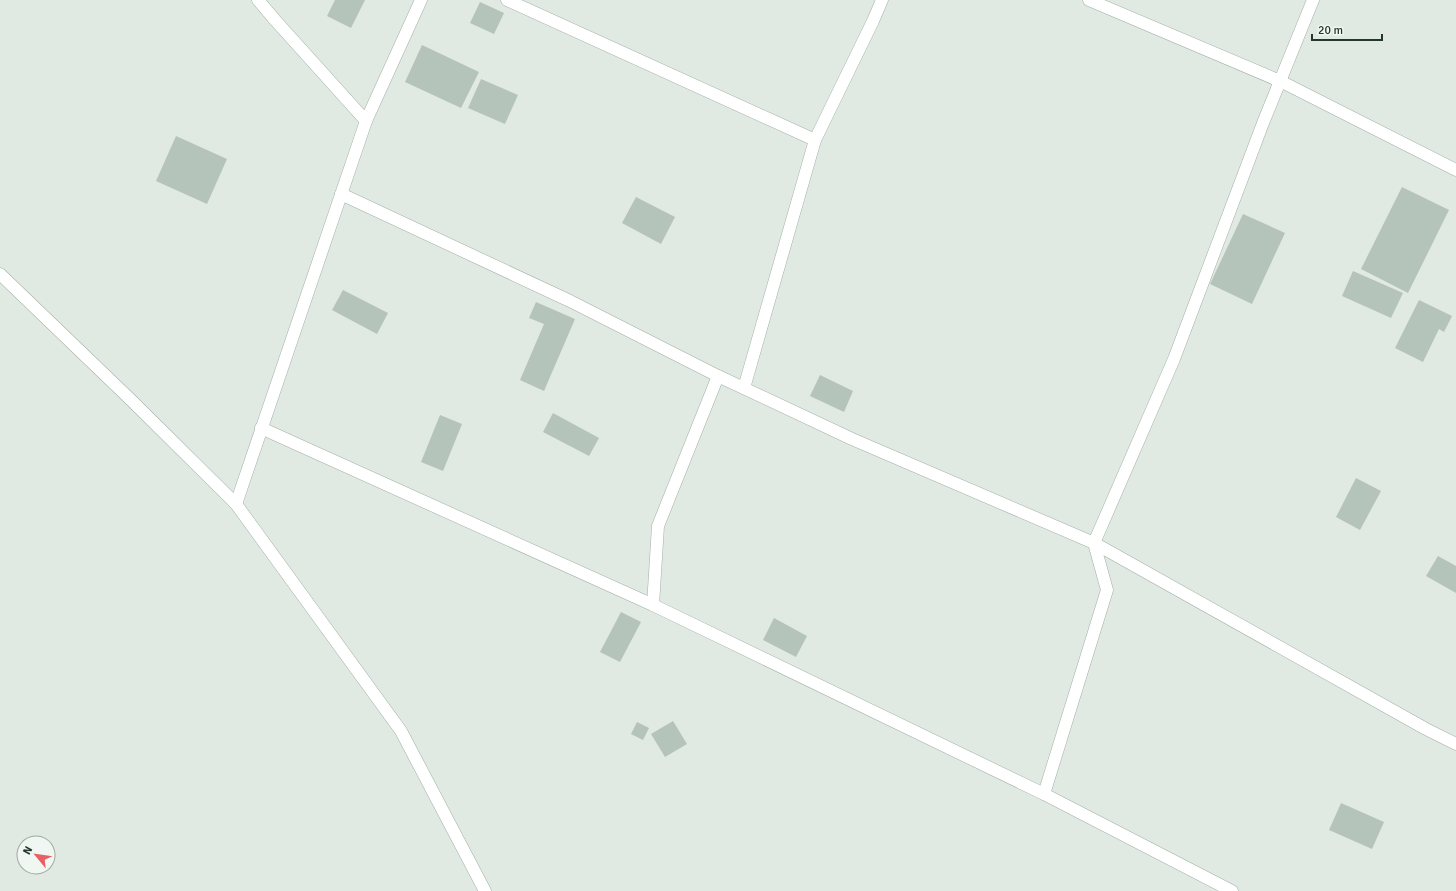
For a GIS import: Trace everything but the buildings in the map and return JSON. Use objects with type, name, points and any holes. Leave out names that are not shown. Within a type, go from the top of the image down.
[{"type":"street","points":[[258,0],[274,20],[366,121]]},
{"type":"street","points":[[236,504],[366,121],[421,0]]},
{"type":"street","points":[[507,0],[815,140]]},
{"type":"street","points":[[744,388],[815,140],[874,21],[882,0]]},
{"type":"street","points":[[1089,0],[1280,81],[1456,170]]},
{"type":"street","points":[[1044,794],[1107,590],[1094,543],[1174,359],[1263,123],[1313,0]]},
{"type":"street","points":[[341,194],[570,301],[718,376],[852,439],[1094,543],[1426,730],[1456,744]]},
{"type":"street","points":[[0,274],[236,504],[401,731],[485,891]]},
{"type":"street","points":[[653,605],[658,526],[718,376]]},
{"type":"street","points":[[262,428],[653,605],[1044,794],[1232,891]]}]
